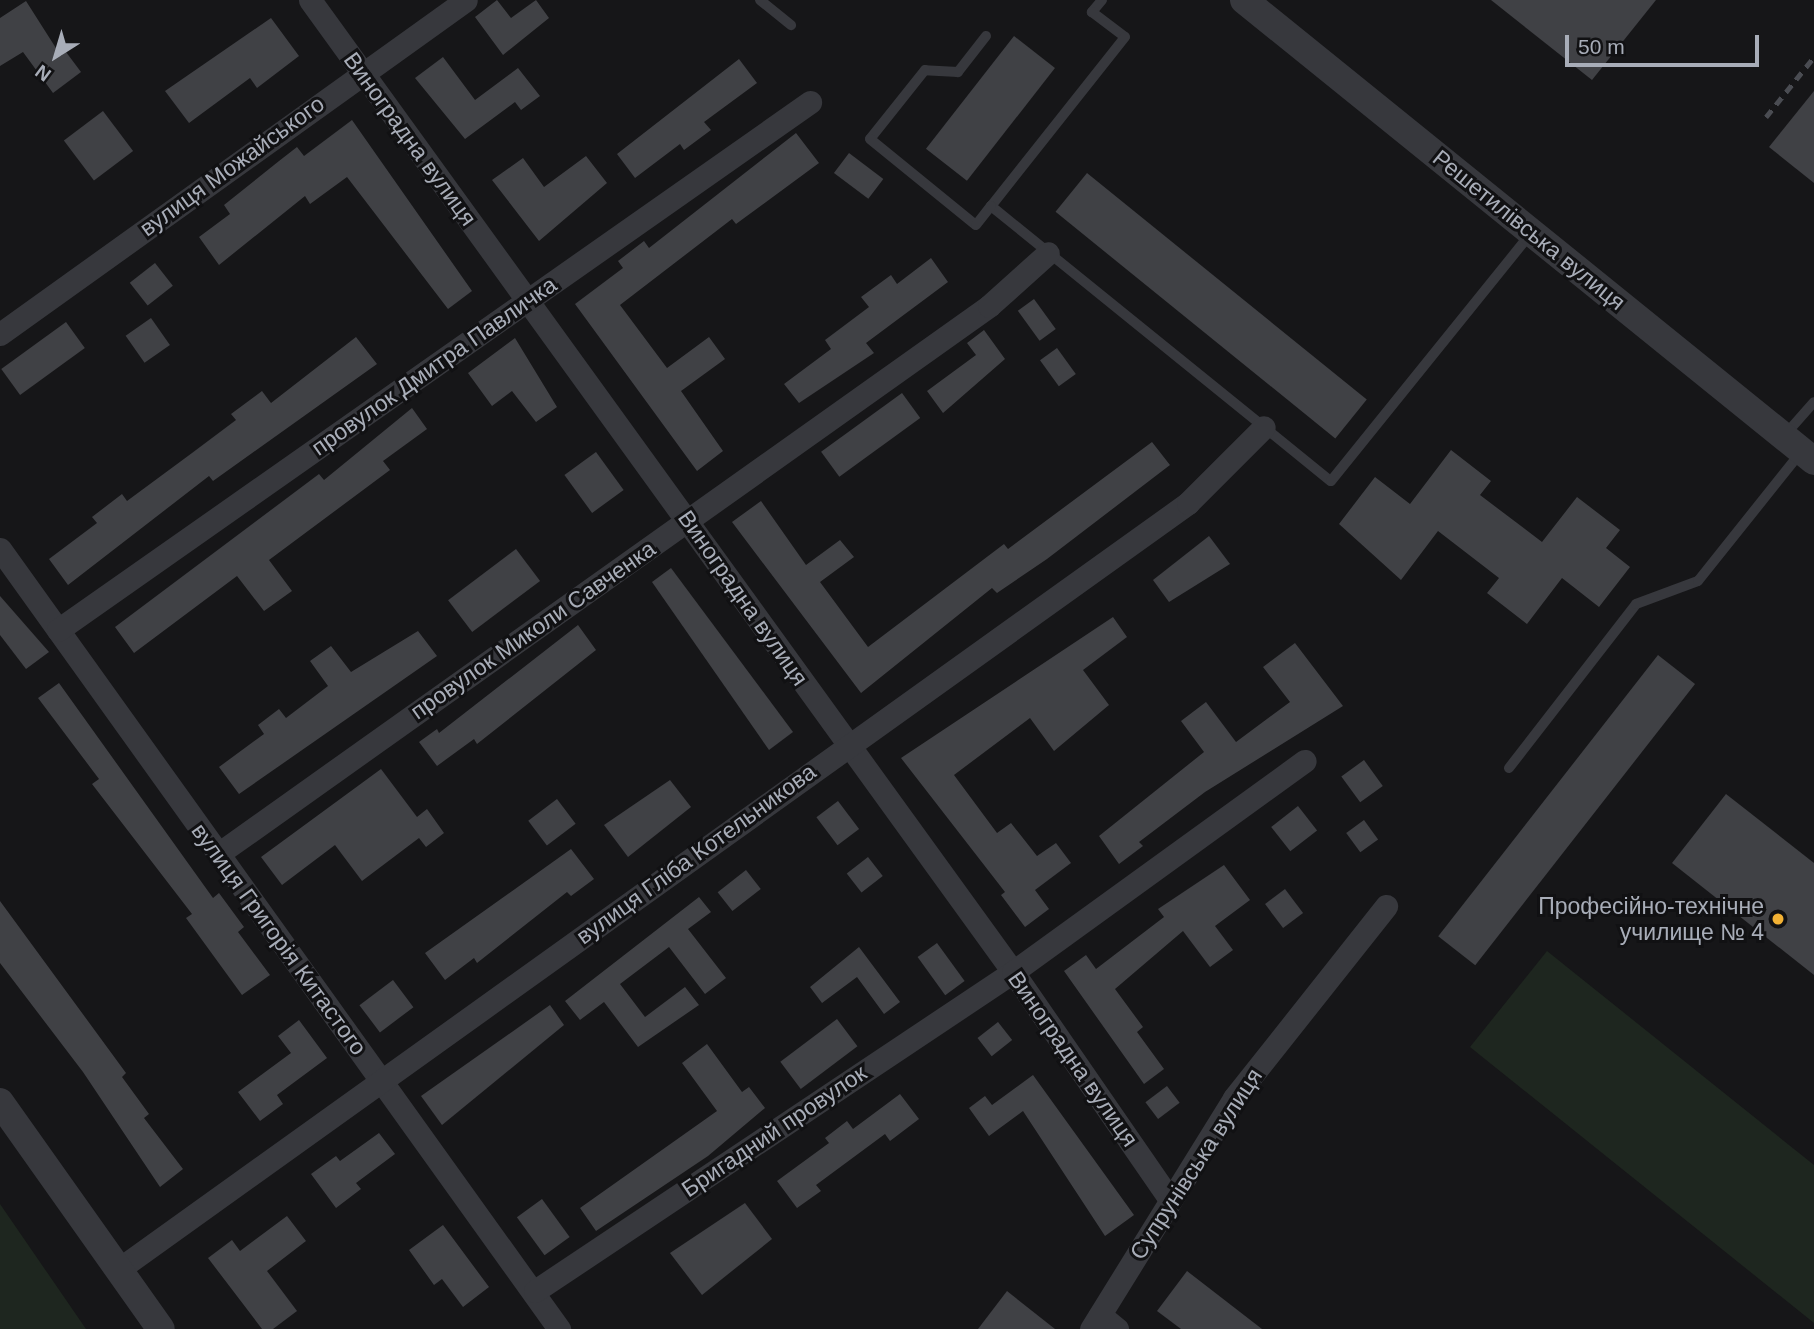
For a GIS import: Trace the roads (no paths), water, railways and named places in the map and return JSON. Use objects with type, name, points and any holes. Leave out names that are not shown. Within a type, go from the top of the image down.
[{"type":"street","name":"Виноградна вулиця","points":[[310,0],[360,73],[689,520],[847,746],[1013,972],[1170,1200]]},
{"type":"street","name":"вулиця Можайського","points":[[0,334],[360,73],[466,0]]},
{"type":"street","name":"Решетилівська вулиця","points":[[1244,0],[1800,449]]},
{"type":"street","name":"провулок Дмитра Павличка","points":[[58,630],[810,102]]},
{"type":"street","name":"провулок Миколи Савченка","points":[[218,854],[989,306],[1048,253]]},
{"type":"street","name":"вулиця Гліба Котельникова","points":[[119,1269],[379,1080],[1188,503],[1264,427]]},
{"type":"street","name":"вулиця Григорія Китастого","points":[[0,549],[379,1080],[535,1291],[559,1329]]},
{"type":"street","name":"Бригадний провулок","points":[[535,1291],[1013,972],[1305,761]]},
{"type":"street","name":"Супрунівська вулиця","points":[[1103,1324],[1170,1200],[1234,1098],[1386,906]]},
{"type":"street","points":[[0,1102],[161,1329]]},
{"type":"lane","points":[[760,0],[791,25]]},
{"type":"lane","points":[[986,36],[958,72],[925,70],[870,139],[976,225],[1125,37],[1092,12],[1102,0]]},
{"type":"lane","points":[[991,206],[1331,481],[1531,233]]},
{"type":"lane","points":[[1509,768],[1636,604],[1698,581],[1800,449],[1814,402]]},
{"type":"railway","points":[[1766,117],[1814,57]]},
{"type":"place","name":"Професійно-технічне училище № 4","points":[[1778,919]]}]
